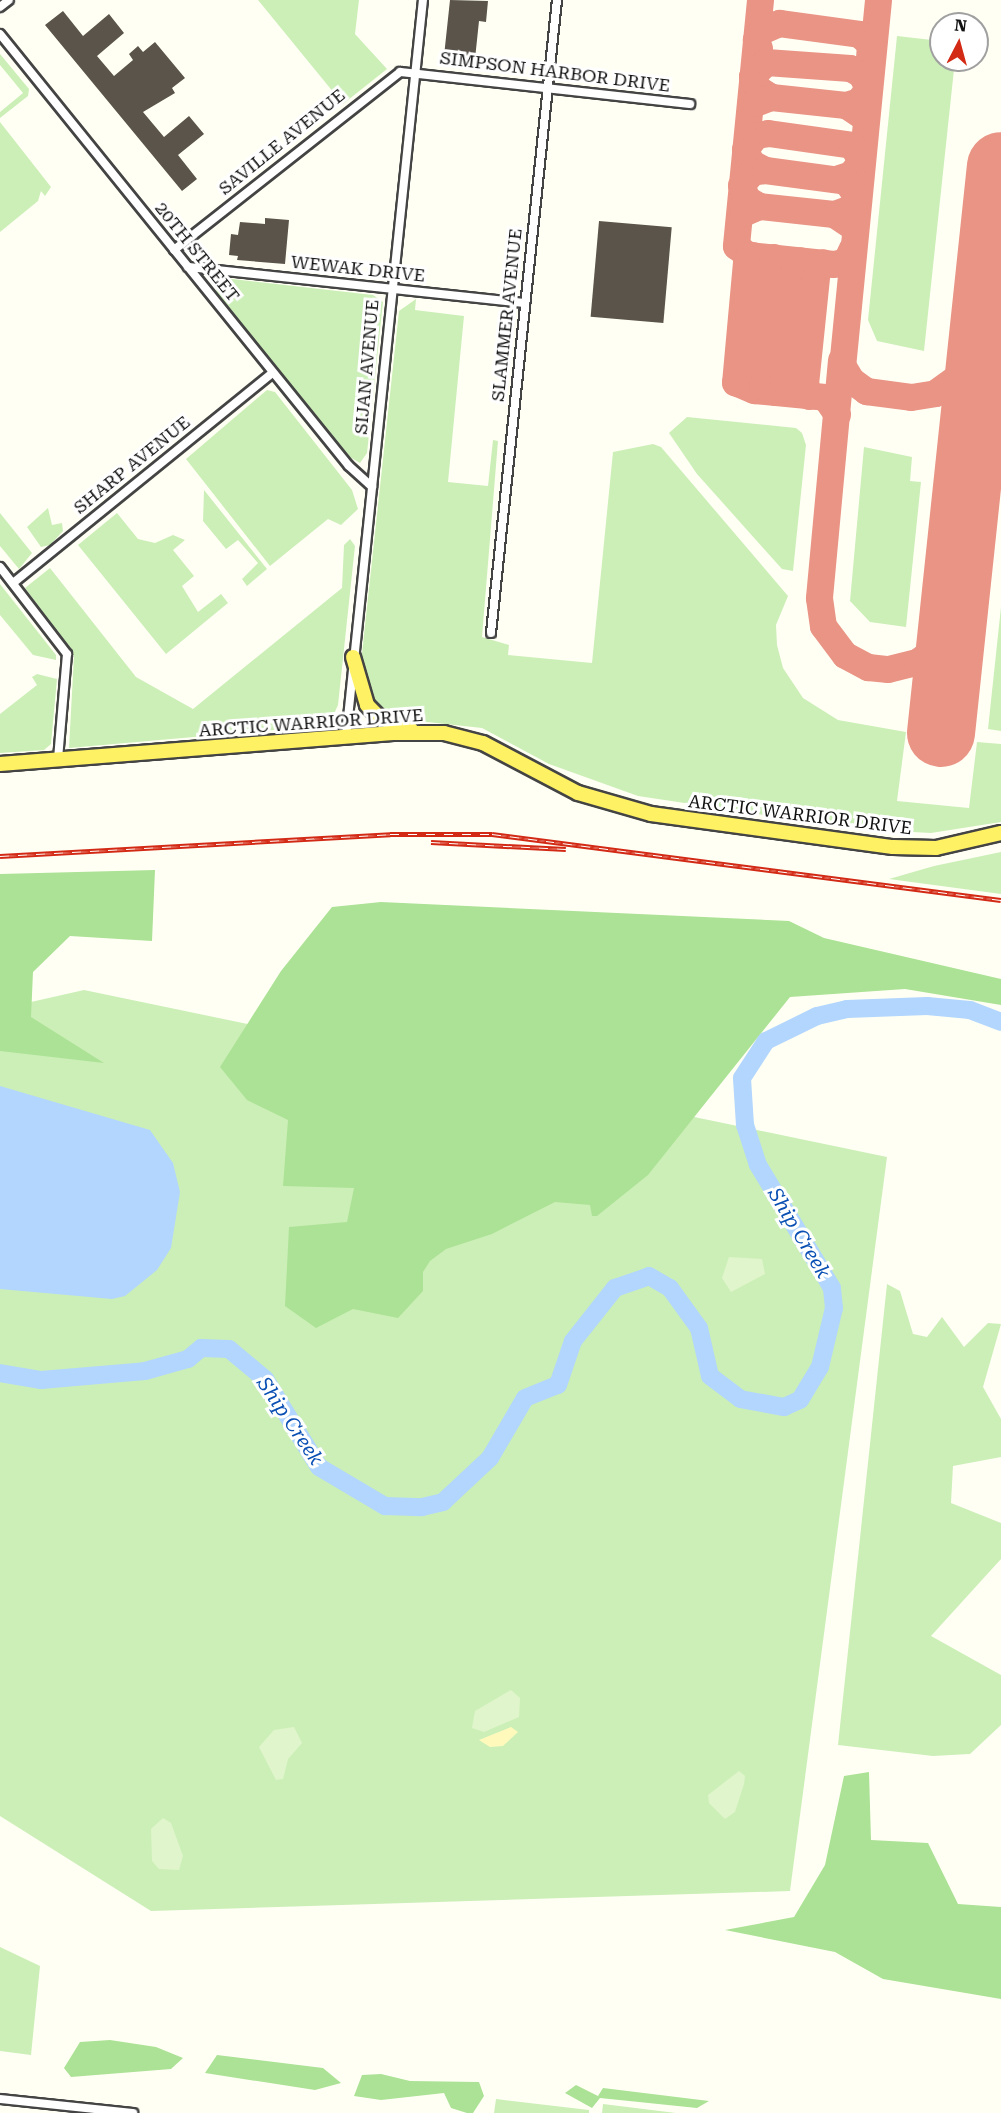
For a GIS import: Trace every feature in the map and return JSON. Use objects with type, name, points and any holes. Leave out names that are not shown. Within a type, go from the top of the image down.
[{"type":"main road","points":[[353,657],[367,705],[380,718],[428,733]]},
{"type":"main road","name":"ARCTIC WARRIOR DRIVE","points":[[0,764],[346,737],[428,733],[483,743],[578,793],[651,814],[910,848],[954,845],[1001,833]]},
{"type":"street","points":[[0,7],[9,0]]},
{"type":"street","name":"SIJAN AVENUE","points":[[346,737],[423,0]]},
{"type":"street","name":"SLAMMER AVENUE","points":[[491,633],[557,0]]},
{"type":"street","name":"20TH STREET","points":[[0,34],[272,373],[372,488]]},
{"type":"street","name":"SAVILLE AVENUE","points":[[174,250],[389,77],[400,72],[416,73]]},
{"type":"street","name":"SIMPSON HARBOR DRIVE","points":[[416,73],[547,90],[690,104]]},
{"type":"street","name":"WEWAK DRIVE","points":[[188,267],[525,303]]},
{"type":"street","name":"SHARP AVENUE","points":[[13,583],[272,373]]},
{"type":"street","points":[[0,567],[67,654],[58,759]]},
{"type":"street","points":[[0,2099],[41,2108],[133,2113]]},
{"type":"green space","points":[[258,0],[359,0],[355,34],[387,69],[343,104]]},
{"type":"green space","points":[[897,36],[929,40],[929,72],[954,72],[924,351],[877,341],[868,320]]},
{"type":"green space","points":[[0,54],[29,89],[28,96],[0,118],[0,112],[23,93],[0,65]]},
{"type":"green space","points":[[0,122],[51,187],[45,196],[41,191],[38,201],[0,232]]},
{"type":"green space","points":[[224,278],[373,295],[383,302],[367,453],[360,463],[348,456],[217,294],[215,283]]},
{"type":"green space","points":[[416,299],[415,310],[464,316],[448,482],[488,486],[493,440],[498,441],[482,637],[509,645],[508,655],[592,663],[613,452],[653,444],[661,447],[788,596],[776,625],[777,645],[783,668],[803,698],[838,720],[906,732],[897,801],[969,808],[977,742],[1001,744],[1001,822],[931,833],[856,829],[638,796],[549,764],[482,728],[409,720],[380,710],[369,699],[360,672],[399,311]]},
{"type":"green space","points":[[267,390],[275,392],[352,490],[358,509],[341,525],[328,519],[270,566],[186,459]]},
{"type":"green space","points":[[687,417],[796,428],[802,433],[806,445],[793,571],[782,569],[697,474],[669,433]]},
{"type":"green space","points":[[864,447],[912,457],[910,481],[921,482],[906,627],[870,622],[850,601]]},
{"type":"green space","points":[[204,490],[267,569],[247,586],[242,579],[258,563],[238,540],[226,549],[203,521]]},
{"type":"green space","points":[[48,508],[52,525],[62,523],[63,531],[50,545],[41,547],[27,527]]},
{"type":"green space","points":[[0,513],[32,553],[19,569],[0,546]]},
{"type":"green space","points":[[117,513],[138,539],[155,543],[173,535],[185,540],[173,550],[194,576],[182,586],[198,612],[221,594],[228,603],[166,654],[78,545]]},
{"type":"green space","points":[[350,539],[355,546],[338,705],[329,725],[69,748],[74,656],[25,588],[50,568],[136,677],[193,709],[342,588],[344,545]]},
{"type":"green space","points":[[0,584],[56,655],[56,660],[33,655],[0,615]]},
{"type":"green space","points":[[1001,607],[1001,731],[988,729]]},
{"type":"green space","points":[[37,674],[57,679],[51,744],[44,750],[0,753],[0,714],[37,685],[32,677]]},
{"type":"green space","points":[[1001,852],[1001,894],[889,879],[934,866]]},
{"type":"green space","points":[[155,870],[152,941],[70,936],[33,972],[31,1017],[104,1063],[0,1051],[0,874]]},
{"type":"green space","points":[[381,902],[789,921],[824,938],[1001,979],[1001,1005],[905,989],[790,997],[648,1175],[597,1216],[592,1216],[590,1205],[555,1202],[492,1234],[446,1249],[430,1261],[423,1272],[423,1291],[398,1318],[353,1309],[316,1328],[285,1306],[289,1227],[347,1222],[354,1188],[283,1186],[288,1120],[247,1100],[220,1067],[281,971],[332,907]]},
{"type":"green space","points":[[84,990],[887,1157],[790,1891],[151,1911],[0,1816],[0,1009]]},
{"type":"green space","points":[[729,1257],[762,1259],[765,1274],[731,1292],[722,1278]]},
{"type":"green space","points":[[887,1284],[900,1291],[913,1334],[927,1337],[942,1317],[964,1347],[988,1323],[1001,1324],[983,1387],[1001,1419],[1001,1457],[953,1466],[951,1503],[1001,1523],[1001,1559],[931,1636],[1001,1675],[1001,1725],[970,1754],[933,1756],[838,1745]]},
{"type":"green space","points":[[511,1690],[520,1698],[519,1717],[484,1732],[472,1728],[475,1711]]},
{"type":"green space","points":[[294,1727],[302,1743],[288,1759],[283,1779],[276,1780],[259,1747],[274,1730]]},
{"type":"green space","points":[[739,1771],[745,1776],[744,1784],[735,1812],[725,1819],[709,1803],[708,1795]]},
{"type":"green space","points":[[869,1772],[871,1840],[928,1843],[958,1904],[1001,1907],[1001,1999],[883,1979],[835,1952],[725,1930],[794,1917],[825,1865],[844,1776]]},
{"type":"green space","points":[[163,1818],[171,1823],[183,1856],[179,1870],[159,1869],[152,1861],[151,1829]]},
{"type":"green space","points":[[0,1947],[40,1966],[31,2055],[0,2051]]},
{"type":"green space","points":[[110,2040],[156,2047],[183,2058],[171,2069],[71,2077],[64,2068],[80,2042]]},
{"type":"green space","points":[[217,2055],[323,2068],[341,2083],[315,2090],[205,2073]]},
{"type":"green space","points":[[381,2074],[410,2081],[479,2082],[484,2096],[473,2113],[467,2113],[451,2108],[444,2093],[381,2100],[354,2096],[362,2075]]},
{"type":"green space","points":[[576,2085],[598,2096],[603,2088],[709,2101],[697,2108],[600,2098],[592,2108],[565,2093]]},
{"type":"green space","points":[[496,2099],[589,2110],[589,2113],[494,2113]]},
{"type":"green space","points":[[603,2104],[676,2113],[602,2113]]},
{"type":"sand","points":[[511,1727],[518,1732],[503,1746],[490,1747],[479,1740]]},
{"type":"water","points":[[0,1086],[150,1130],[173,1163],[180,1192],[171,1248],[157,1270],[125,1296],[112,1299],[0,1289]]},
{"type":"building","points":[[450,0],[488,1],[486,22],[479,21],[475,59],[444,56]]},
{"type":"building","points":[[63,11],[83,36],[109,14],[124,33],[97,56],[114,76],[133,60],[129,54],[138,46],[143,52],[155,42],[185,78],[172,88],[175,93],[143,112],[164,137],[189,116],[204,134],[178,155],[197,179],[182,191],[45,25]]},
{"type":"building","points":[[265,218],[289,220],[285,264],[237,260],[238,256],[229,255],[231,234],[238,235],[240,222],[265,224]]},
{"type":"building","points":[[599,221],[672,227],[663,323],[591,317]]},
{"type":"waterway","name":"Ship Creek","points":[[0,1373],[41,1380],[145,1371],[188,1359],[201,1348],[229,1349],[265,1379],[319,1467],[385,1506],[422,1507],[443,1502],[490,1458],[525,1398],[558,1385],[573,1341],[615,1288],[649,1276],[670,1288],[699,1328],[710,1376],[740,1399],[784,1407],[800,1400],[820,1367],[834,1308],[832,1288],[758,1165],[745,1125],[742,1078],[766,1041],[817,1016],[847,1009],[927,1006],[970,1010],[1001,1022]]},
{"type":"taxiway","points":[[760,0],[736,246],[748,255],[834,264],[846,261],[852,248]]},
{"type":"taxiway","points":[[878,0],[842,365],[851,380],[866,391],[911,397],[935,393],[967,370],[984,325]]},
{"type":"taxiway","points":[[759,48],[756,40],[761,31],[779,23],[859,34],[870,44],[869,58]]},
{"type":"taxiway","points":[[771,97],[758,89],[752,76],[766,62],[850,68],[861,74],[868,88],[859,101],[846,105]]},
{"type":"taxiway","points":[[755,103],[771,97],[846,105],[861,115]]},
{"type":"taxiway","points":[[765,170],[751,163],[745,149],[756,135],[768,133],[852,145],[861,161],[851,174],[839,178]]},
{"type":"taxiway","points":[[759,206],[747,199],[741,185],[752,172],[765,170],[846,181],[857,197],[850,208],[834,214]]},
{"type":"taxiway","points":[[743,213],[759,206],[834,214],[849,224]]},
{"type":"taxiway","points":[[752,255],[746,262],[735,382],[754,390],[825,397],[837,414]]},
{"type":"taxiway","points":[[773,257],[759,377],[762,385],[775,392]]},
{"type":"taxiway","points":[[799,394],[787,388],[783,378],[794,266],[800,260]]},
{"type":"taxiway","points":[[809,396],[805,384],[817,268],[823,262]]},
{"type":"taxiway","points":[[983,334],[988,363],[1001,387]]},
{"type":"taxiway","points":[[841,360],[819,598],[823,626],[845,655],[868,667],[888,669],[917,662],[931,652],[954,612]]},
{"type":"runway","points":[[941,733],[1001,166]]},
{"type":"railway","points":[[0,856],[390,834],[492,834],[1001,900]]},
{"type":"railway","points":[[431,842],[566,849]]}]
